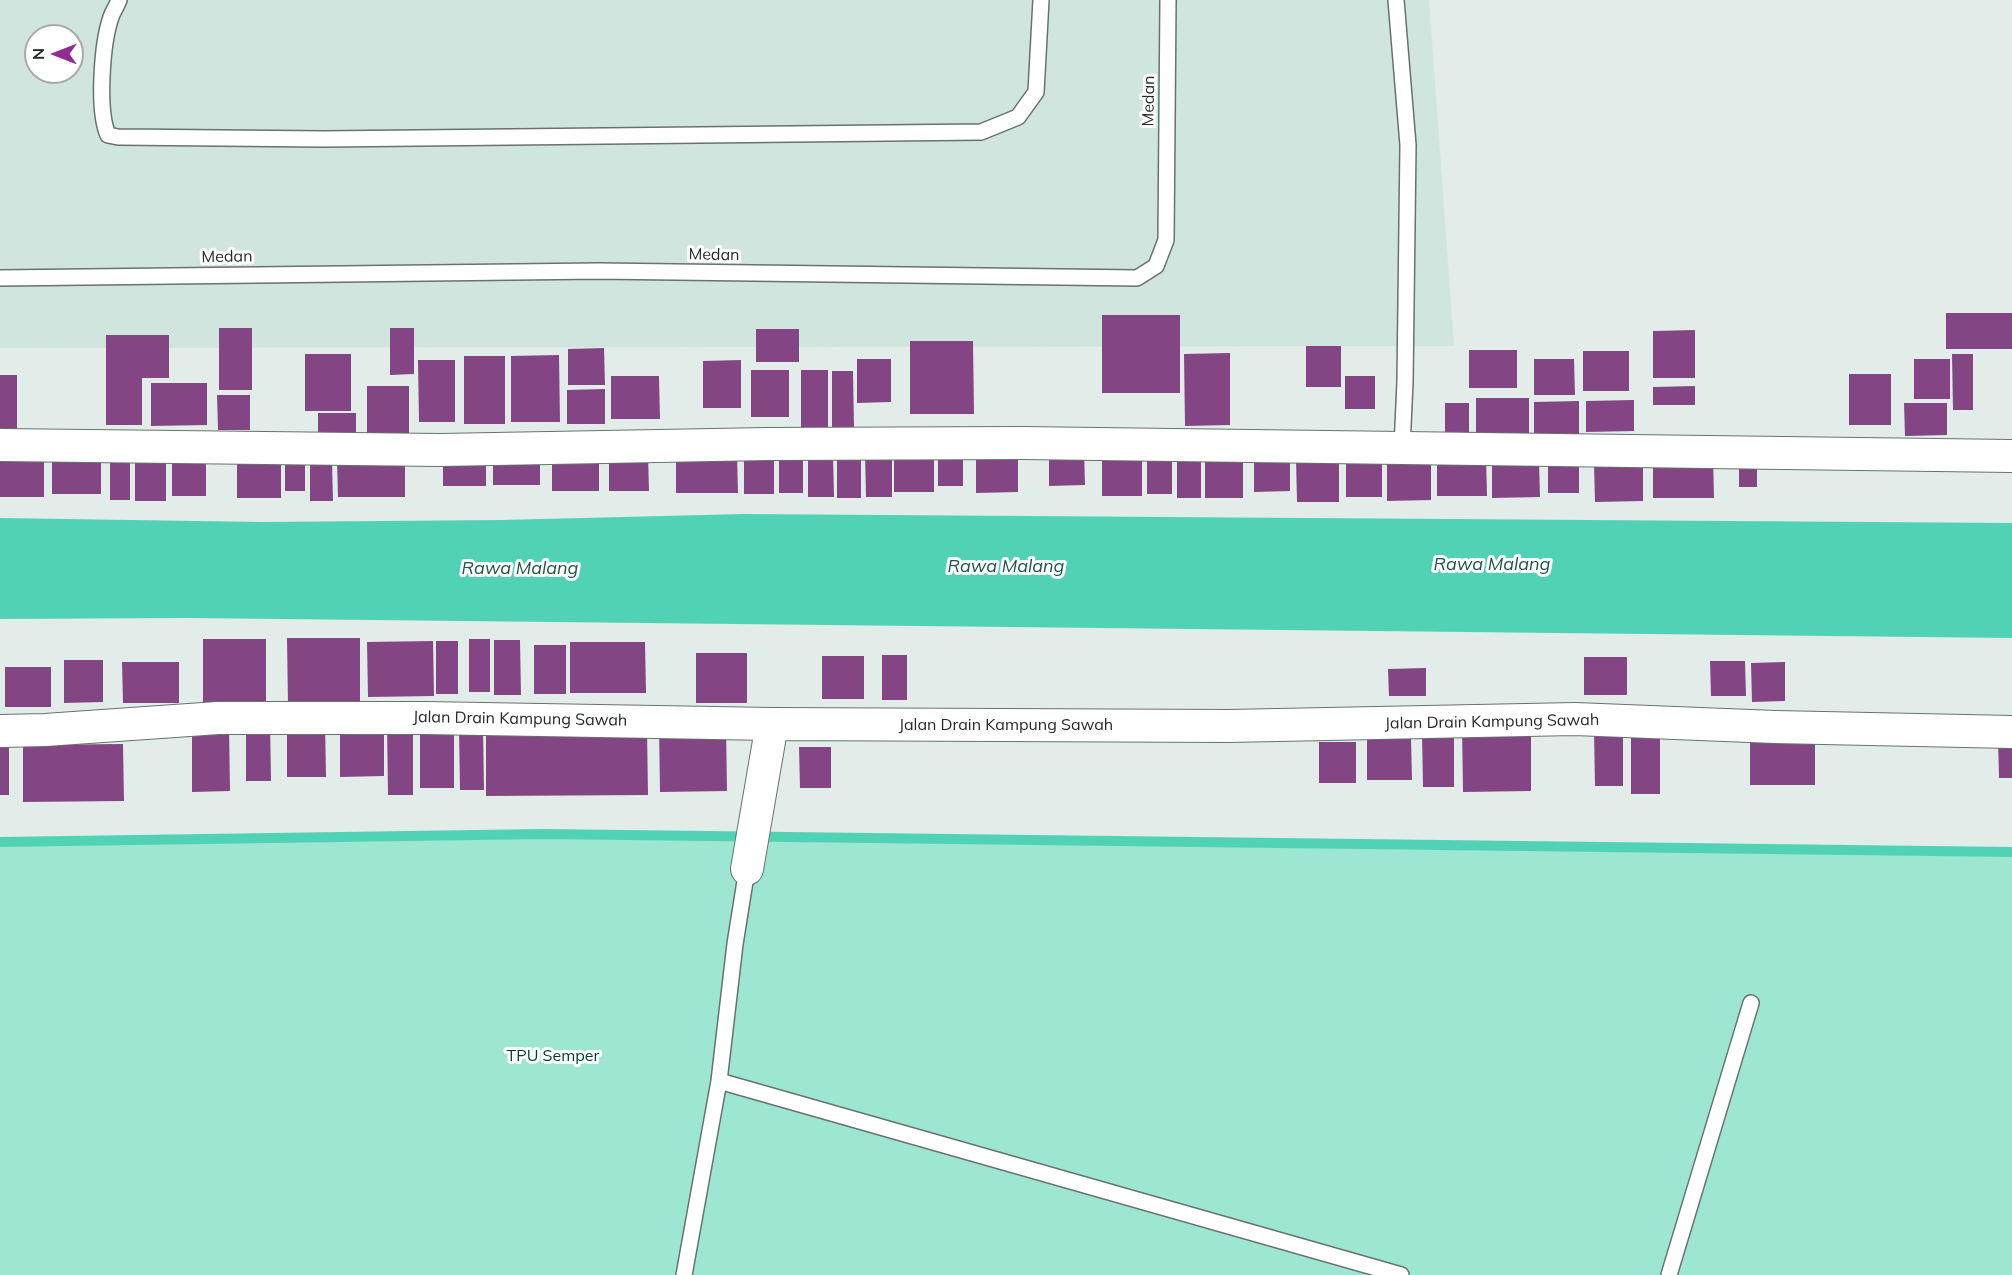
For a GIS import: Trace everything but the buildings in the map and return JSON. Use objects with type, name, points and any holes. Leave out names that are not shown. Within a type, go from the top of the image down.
[{"type":"street","points":[[0,445],[440,450],[779,444],[1022,443],[2012,456]]},
{"type":"street","name":"Jalan Drain Kampung Sawah","points":[[0,731],[218,718],[425,718],[772,724],[1228,726],[1575,719],[1775,727],[2012,732]]},
{"type":"street","points":[[747,869],[772,724]]},
{"type":"lane","points":[[119,0],[111,19],[102,73],[103,124],[108,135],[118,137],[312,139],[981,132],[1018,117],[1036,92],[1041,0]]},
{"type":"lane","name":"Medan","points":[[0,278],[586,272],[1137,278],[1156,266],[1166,240],[1168,0]]},
{"type":"lane","points":[[1396,0],[1408,145],[1405,382],[1401,448]]},
{"type":"lane","points":[[684,1275],[720,1081],[735,944],[747,869]]},
{"type":"lane","points":[[1669,1275],[1751,1003]]},
{"type":"lane","points":[[720,1081],[1401,1275]]},
{"type":"shaded area","points":[[0,0],[1429,0],[1454,346],[0,348]]},
{"type":"green space","name":"TPU Semper","points":[[544,834],[2012,852],[2012,1275],[0,1275],[0,842]]},
{"type":"water","name":"Rawa Malang","points":[[744,514],[2012,523],[2012,638],[188,618],[0,619],[0,518],[262,522],[501,520]]},
{"type":"waterway","points":[[0,842],[544,834],[2012,852]]}]
